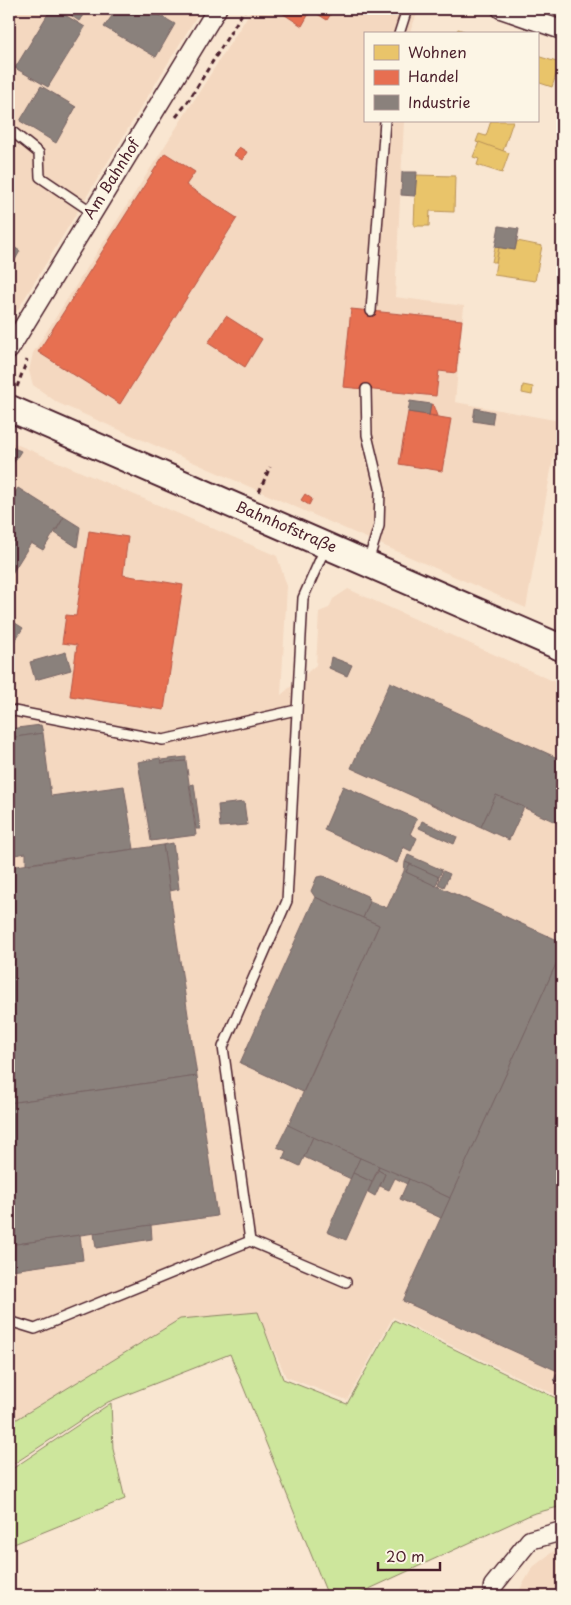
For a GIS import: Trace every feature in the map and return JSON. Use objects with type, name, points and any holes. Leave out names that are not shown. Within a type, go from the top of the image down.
[{"type":"main road","name":"Bahnhofstraße","points":[[9,408],[327,544],[562,648]]},
{"type":"street","name":"Am Bahnhof","points":[[9,350],[217,9]]},
{"type":"street","points":[[501,9],[562,30]]},
{"type":"street","points":[[492,1596],[494,1586],[530,1540],[562,1531]]},
{"type":"lane","points":[[400,32],[407,9]]},
{"type":"lane","points":[[372,311],[386,122]]},
{"type":"lane","points":[[9,129],[39,153],[40,177],[92,212]]},
{"type":"lane","points":[[366,389],[367,435],[380,489],[379,526],[368,562]]},
{"type":"lane","points":[[250,1240],[223,1047],[287,901],[303,598],[327,544]]},
{"type":"lane","points":[[9,710],[163,740],[296,710]]},
{"type":"lane","points":[[9,1321],[35,1329],[250,1240],[346,1282]]},
{"type":"path","points":[[250,511],[270,467]]},
{"type":"shaded area","points":[[9,9],[201,9],[9,324]]},
{"type":"shaded area","points":[[252,9],[419,9],[410,32],[364,32],[364,122],[404,122],[395,297],[464,306],[455,402],[560,421],[526,608],[58,403],[33,385],[29,371],[33,353]]},
{"type":"shaded area","points":[[9,441],[277,556],[287,586],[281,695],[316,665],[319,612],[329,608],[333,599],[348,589],[562,685],[562,1398],[393,1317],[347,1400],[286,1377],[257,1312],[180,1319],[9,1424]]},
{"type":"shaded area","points":[[562,1548],[562,1596],[516,1596],[533,1567],[555,1550]]},
{"type":"green space","points":[[258,1312],[283,1379],[347,1404],[394,1320],[562,1401],[562,1506],[532,1514],[354,1596],[328,1596],[230,1354],[108,1402],[9,1467],[9,1424],[180,1319]]},
{"type":"green space","points":[[111,1403],[113,1449],[125,1499],[9,1546],[9,1471]]},
{"type":"building: Wohnen","points":[[538,56],[560,63],[552,87],[538,82]]},
{"type":"building: Wohnen","points":[[491,122],[513,122],[503,151],[476,142],[479,134],[486,136]]},
{"type":"building: Wohnen","points":[[479,142],[509,153],[502,173],[477,165],[479,159],[473,157]]},
{"type":"building: Wohnen","points":[[416,175],[455,176],[454,212],[430,211],[429,226],[414,226]]},
{"type":"building: Wohnen","points":[[562,234],[562,255],[558,254]]},
{"type":"building: Wohnen","points":[[517,241],[542,246],[535,281],[494,275],[499,247],[515,250]]},
{"type":"building: Wohnen","points":[[495,247],[499,247],[496,262],[492,262]]},
{"type":"building: Wohnen","points":[[523,385],[533,387],[532,395],[522,393]]},
{"type":"building: Handel","points":[[284,9],[318,9],[316,13],[311,10],[302,26],[282,13]]},
{"type":"building: Handel","points":[[318,9],[334,9],[327,20],[316,13]]},
{"type":"building: Handel","points":[[239,147],[247,152],[242,160],[234,155]]},
{"type":"building: Handel","points":[[165,153],[195,172],[186,185],[237,218],[120,404],[38,352]]},
{"type":"building: Handel","points":[[351,309],[462,320],[456,373],[439,371],[436,396],[343,387]]},
{"type":"building: Handel","points":[[226,316],[262,339],[245,367],[208,343]]},
{"type":"building: Handel","points":[[431,404],[433,405],[437,416],[429,415]]},
{"type":"building: Handel","points":[[408,412],[451,419],[442,471],[399,464]]},
{"type":"building: Handel","points":[[305,494],[312,499],[309,505],[301,500]]},
{"type":"building: Handel","points":[[89,531],[128,537],[123,575],[183,585],[164,710],[70,696],[77,645],[62,643],[66,615],[76,616]]},
{"type":"building: Industrie","points":[[51,9],[55,9],[85,27],[48,87],[15,68]]},
{"type":"building: Industrie","points":[[62,9],[87,9],[79,21]]},
{"type":"building: Industrie","points":[[117,9],[149,9],[175,24],[156,57],[104,27]]},
{"type":"building: Industrie","points":[[41,86],[76,107],[56,143],[20,121]]},
{"type":"building: Industrie","points":[[402,172],[417,172],[415,196],[401,195]]},
{"type":"building: Industrie","points":[[499,226],[519,229],[515,250],[495,247]]},
{"type":"building: Industrie","points":[[9,244],[20,251],[10,269],[9,268]]},
{"type":"building: Industrie","points":[[410,401],[431,404],[429,415],[408,412]]},
{"type":"building: Industrie","points":[[475,408],[494,412],[492,424],[473,421]]},
{"type":"building: Industrie","points":[[9,446],[21,451],[9,470]]},
{"type":"building: Industrie","points":[[18,488],[64,517],[43,550],[31,543],[9,578],[9,502]]},
{"type":"building: Industrie","points":[[64,517],[80,527],[77,547],[55,533]]},
{"type":"building: Industrie","points":[[9,619],[23,628],[9,650]]},
{"type":"building: Industrie","points":[[66,652],[71,670],[35,680],[30,662]]},
{"type":"building: Industrie","points":[[331,657],[352,665],[347,676],[329,668]]},
{"type":"building: Industrie","points":[[390,682],[562,760],[562,825],[496,795],[481,827],[351,768]]},
{"type":"building: Industrie","points":[[41,725],[43,733],[9,738],[9,729]]},
{"type":"building: Industrie","points":[[43,733],[51,796],[124,786],[134,849],[26,864],[26,853],[9,856],[9,738]]},
{"type":"building: Industrie","points":[[186,757],[186,761],[161,763],[161,760]]},
{"type":"building: Industrie","points":[[160,758],[161,763],[186,761],[196,835],[151,841],[138,762]]},
{"type":"building: Industrie","points":[[194,784],[200,829],[196,829],[190,785]]},
{"type":"building: Industrie","points":[[343,786],[417,819],[410,834],[417,838],[411,851],[403,847],[397,863],[324,830]]},
{"type":"building: Industrie","points":[[496,795],[524,807],[509,840],[481,827]]},
{"type":"building: Industrie","points":[[244,802],[247,825],[220,827],[218,805]]},
{"type":"building: Industrie","points":[[422,821],[457,837],[454,844],[419,828]]},
{"type":"building: Industrie","points":[[173,843],[179,889],[170,891],[163,845]]},
{"type":"building: Industrie","points":[[163,845],[197,1076],[9,1103],[9,867]]},
{"type":"building: Industrie","points":[[408,855],[442,870],[439,877],[405,862]]},
{"type":"building: Industrie","points":[[405,862],[410,864],[406,872],[562,942],[562,951],[450,1198],[288,1126],[379,925],[363,918],[370,901],[387,908],[404,871]]},
{"type":"building: Industrie","points":[[410,864],[439,877],[436,886],[406,872]]},
{"type":"building: Industrie","points":[[443,871],[450,874],[444,887],[438,884]]},
{"type":"building: Industrie","points":[[323,876],[367,896],[370,901],[363,918],[315,897],[311,891],[317,877]]},
{"type":"building: Industrie","points":[[315,897],[379,925],[303,1092],[240,1063]]},
{"type":"building: Industrie","points":[[562,951],[562,1373],[403,1301]]},
{"type":"building: Industrie","points":[[197,1076],[217,1216],[9,1245],[9,1103]]},
{"type":"building: Industrie","points":[[288,1125],[313,1137],[300,1166],[283,1158],[286,1151],[277,1147]]},
{"type":"building: Industrie","points":[[313,1137],[360,1158],[351,1179],[304,1157]]},
{"type":"building: Industrie","points":[[360,1158],[379,1166],[372,1182],[353,1173]]},
{"type":"building: Industrie","points":[[379,1166],[409,1179],[407,1184],[395,1178],[389,1190],[380,1186],[385,1174],[378,1170]]},
{"type":"building: Industrie","points":[[378,1170],[385,1174],[375,1196],[368,1192]]},
{"type":"building: Industrie","points":[[353,1173],[372,1182],[346,1240],[327,1232]]},
{"type":"building: Industrie","points":[[409,1179],[450,1198],[441,1218],[400,1199]]},
{"type":"building: Industrie","points":[[151,1225],[152,1239],[96,1248],[94,1233]]},
{"type":"building: Industrie","points":[[80,1235],[83,1260],[12,1270],[9,1245]]},
{"type":"building: Industrie","points":[[557,1373],[562,1375],[560,1383],[554,1380]]}]
